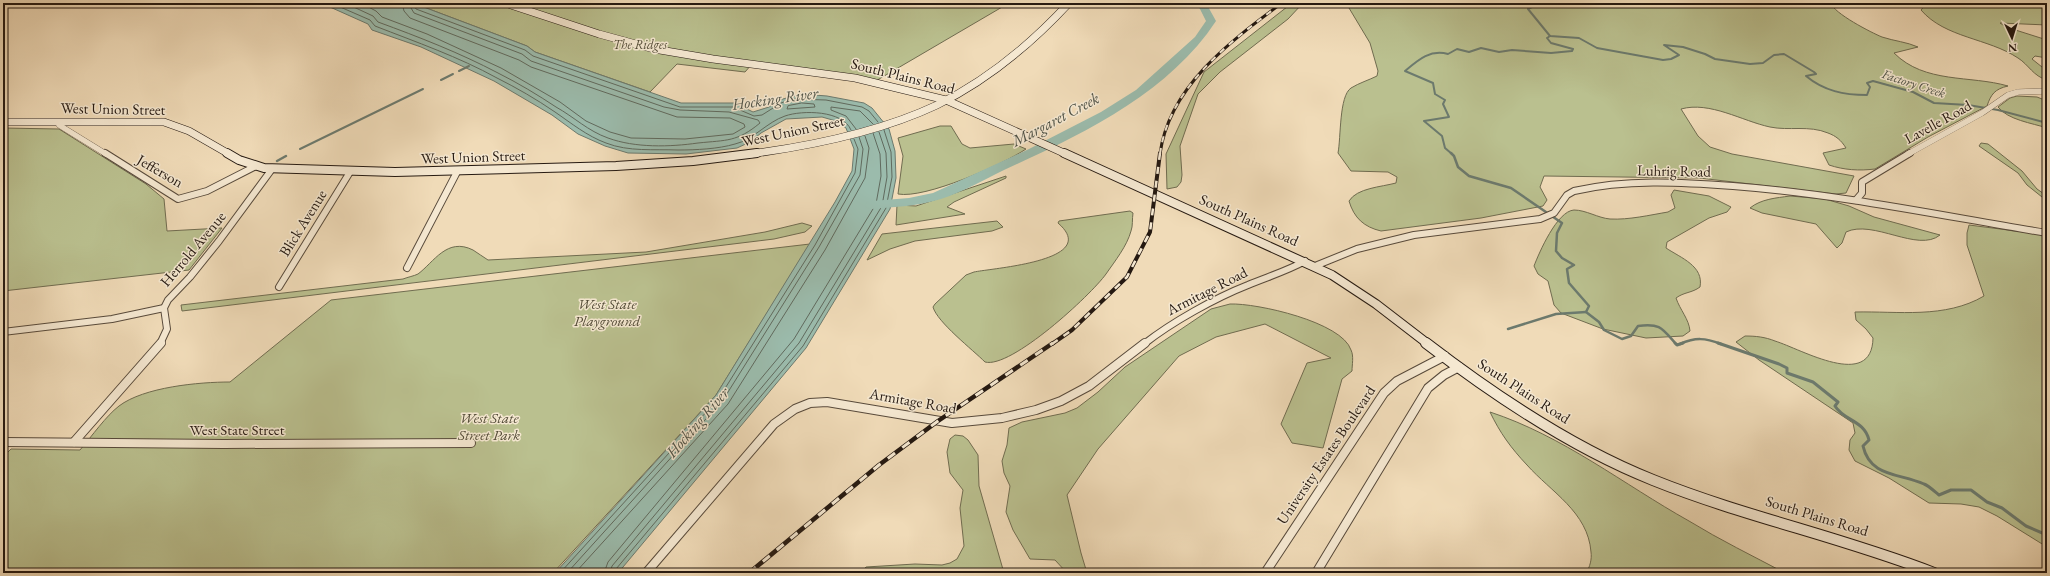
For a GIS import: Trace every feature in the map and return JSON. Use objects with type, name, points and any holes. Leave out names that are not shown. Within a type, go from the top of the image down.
[{"type":"main road","name":"South Plains Road","points":[[505,3],[599,34],[654,49],[713,59],[856,78],[946,100],[1315,266],[1369,298],[1459,367],[1568,437],[1635,472],[1699,496],[1855,543],[1899,558],[1934,573]]},
{"type":"main road","name":"West Union Street","points":[[3,122],[168,123],[190,132],[233,158],[256,166],[272,169],[350,172],[457,172],[692,162],[753,155],[830,140],[910,115],[946,100],[1004,65],[1031,42],[1069,3]]},
{"type":"street","name":"Lavelle Road","points":[[1856,200],[1862,193],[1862,182],[1920,146],[1994,106],[2008,95],[2018,92],[2047,91]]},
{"type":"street","name":"Jefferson","points":[[60,122],[59,125],[178,199],[188,197],[220,184],[256,166]]},
{"type":"street","name":"Herrold Avenue","points":[[74,442],[159,346],[167,329],[164,308],[168,300],[190,277],[219,241],[272,169]]},
{"type":"street","name":"Blick Avenue","points":[[279,287],[350,172]]},
{"type":"street","points":[[407,268],[457,172]]},
{"type":"street","name":"Luhrig Road","points":[[1315,266],[1357,249],[1414,235],[1518,222],[1545,217],[1555,212],[1566,195],[1572,192],[1587,188],[1636,183],[1725,185],[1800,192],[2047,232]]},
{"type":"street","name":"Armitage Road","points":[[646,573],[774,424],[790,411],[803,404],[825,401],[836,402],[952,423],[1002,418],[1036,410],[1068,398],[1089,386],[1147,341],[1197,310],[1247,285],[1291,269],[1305,261]]},
{"type":"street","points":[[3,332],[112,319],[164,308]]},
{"type":"street","name":"University Estates Boulevard","points":[[1265,573],[1387,390],[1404,377],[1445,356]]},
{"type":"street","points":[[1316,573],[1428,388],[1444,375],[1459,367]]},
{"type":"street","name":"West State Street","points":[[3,442],[471,443]]},
{"type":"green space","name":"The Ridges","points":[[413,3],[1009,3],[874,82],[752,64],[745,72],[677,64],[650,92],[535,52],[527,46]]},
{"type":"green space","points":[[1292,3],[1303,3],[1288,19],[1220,72],[1198,94],[1180,146],[1181,182],[1177,187],[1167,189],[1166,154],[1204,72]]},
{"type":"green space","points":[[1346,3],[1831,3],[1838,12],[1870,31],[1882,37],[1918,47],[1894,53],[1906,63],[1920,70],[1948,77],[2008,86],[1994,93],[1987,106],[1928,137],[1875,169],[1869,170],[1846,169],[1829,165],[1823,153],[1846,148],[1836,137],[1831,134],[1814,129],[1770,127],[1726,113],[1703,108],[1692,107],[1681,109],[1698,136],[1710,147],[1732,154],[1854,176],[1846,193],[1836,194],[1699,178],[1544,176],[1540,187],[1547,200],[1543,206],[1481,218],[1381,231],[1360,221],[1349,201],[1358,193],[1363,191],[1396,183],[1397,177],[1388,172],[1351,171],[1338,153],[1342,108],[1347,92],[1354,86],[1377,76],[1378,71],[1370,43]]},
{"type":"green space","points":[[1927,3],[2047,3],[2047,25],[2000,23],[2006,27],[2047,40],[2047,58],[2035,56],[2032,59],[2047,71],[2047,80],[2038,76],[2022,61],[2006,51],[1954,32],[1931,19],[1921,10]]},
{"type":"green space","points":[[2017,96],[2037,97],[2047,101],[2047,128],[2014,118],[1998,107],[2010,98]]},
{"type":"green space","points":[[940,126],[951,126],[962,144],[970,148],[1014,144],[1026,149],[982,172],[944,186],[910,194],[898,194],[903,156],[898,138]]},
{"type":"green space","points":[[3,128],[59,129],[146,184],[164,199],[167,231],[222,228],[189,270],[3,291]]},
{"type":"green space","points":[[1981,143],[1988,144],[2022,171],[2037,189],[2047,196],[2047,201],[2027,185],[2018,173],[1979,146]]},
{"type":"green space","points":[[1006,176],[1006,178],[954,202],[947,207],[965,214],[896,225],[897,205],[916,206]]},
{"type":"green space","points":[[1674,190],[1709,196],[1731,207],[1727,212],[1709,218],[1667,242],[1666,248],[1690,263],[1698,273],[1700,280],[1700,287],[1676,298],[1688,322],[1690,331],[1683,336],[1646,338],[1603,329],[1561,313],[1554,305],[1548,281],[1538,274],[1534,266],[1540,252],[1561,217],[1574,210],[1583,211],[1610,219],[1632,218],[1668,212],[1675,208],[1671,195]]},
{"type":"green space","points":[[1790,196],[1825,199],[1849,206],[1874,217],[1940,235],[1931,240],[1920,240],[1908,239],[1882,232],[1857,229],[1846,232],[1842,243],[1837,248],[1816,224],[1762,213],[1750,208],[1754,205],[1774,198]]},
{"type":"green space","points":[[1130,211],[1133,213],[1132,227],[1127,242],[1098,284],[1050,328],[1031,343],[1013,354],[997,361],[985,362],[948,328],[936,313],[933,307],[935,304],[966,275],[974,272],[1021,265],[1056,254],[1066,246],[1068,236],[1058,223],[1059,221]]},
{"type":"green space","points":[[997,221],[1003,227],[992,231],[915,241],[890,249],[867,260],[882,234]]},
{"type":"green space","points":[[802,223],[812,226],[805,232],[774,239],[182,311],[181,305],[403,279],[418,274],[442,253],[448,249],[456,247],[464,247],[473,250],[488,260],[646,252],[765,232]]},
{"type":"green space","points":[[1969,225],[2047,235],[2047,547],[1997,516],[1979,507],[1961,504],[1929,503],[1889,478],[1855,461],[1849,450],[1850,440],[1855,433],[1853,423],[1759,360],[1736,342],[1745,336],[1760,337],[1817,358],[1833,362],[1848,364],[1861,362],[1870,354],[1873,338],[1856,320],[1855,312],[1904,313],[1937,311],[1969,303],[1984,296],[1967,245]]},
{"type":"green space","name":"West State Street Park","points":[[810,244],[716,395],[553,573],[3,573],[3,457],[11,449],[80,450],[99,426],[119,406],[143,394],[172,387],[203,383],[230,382],[331,300]]},
{"type":"green space","points":[[1230,304],[1259,307],[1278,311],[1316,323],[1332,331],[1344,340],[1351,350],[1353,358],[1352,371],[1342,379],[1323,448],[1292,443],[1281,424],[1307,363],[1331,358],[1265,324],[1216,337],[1179,356],[1098,449],[1067,495],[1087,573],[1067,573],[1055,560],[1030,559],[1013,530],[1006,512],[1010,486],[1004,473],[1002,461],[1007,445],[1009,428],[1022,422],[1065,413],[1077,408],[1098,392],[1125,367],[1211,309]]},
{"type":"green space","points":[[1490,412],[1517,422],[1568,447],[1664,507],[1785,573],[1586,573],[1589,568],[1591,555],[1588,538],[1583,525],[1567,504],[1527,465],[1506,440]]},
{"type":"green space","points":[[955,435],[963,436],[968,440],[978,455],[979,486],[1004,573],[861,573],[866,567],[915,564],[942,565],[957,559],[964,546],[960,508],[963,490],[950,473],[947,452],[950,439]]},
{"type":"water","name":"Hocking River","points":[[321,3],[413,3],[527,46],[535,52],[681,103],[735,103],[753,112],[769,107],[779,100],[802,94],[827,96],[864,103],[872,108],[889,129],[895,151],[896,178],[890,209],[806,348],[618,573],[555,573],[716,395],[835,202],[852,171],[854,149],[846,128],[836,121],[822,117],[786,119],[761,133],[750,142],[737,148],[686,154],[628,153],[605,146],[578,134],[552,115],[494,81],[421,47],[372,30],[368,24]]},
{"type":"waterway","name":"Margaret Creek","points":[[872,205],[909,202],[937,196],[1034,152],[1105,115],[1140,93],[1199,39],[1211,21],[1205,8],[1200,3]]},
{"type":"waterway","name":"Factory Creek","points":[[1540,3],[1528,9],[1550,36]]},
{"type":"waterway","points":[[1452,154],[1445,148],[1442,136],[1424,121],[1449,117],[1443,104],[1445,100],[1435,94],[1433,83],[1405,71],[1425,56],[1436,53],[1448,54],[1457,49],[1469,52],[1481,48],[1499,52],[1512,50],[1551,53],[1572,51],[1573,49],[1551,43],[1547,38],[1550,36]]},
{"type":"waterway","name":"Factory Creek","points":[[1550,36],[1579,38],[1597,48],[1663,60],[1671,59],[1679,55],[1664,45],[1683,47],[1715,59],[1750,64],[1763,63],[1774,55],[1784,54],[1814,72],[1816,74],[1806,76],[1813,81],[1827,89],[1842,93],[1867,95],[1870,87],[1867,83],[1873,81],[1913,92],[1934,103],[1968,105],[1998,110],[2047,123]]},
{"type":"waterway","points":[[459,71],[469,66]]},
{"type":"waterway","points":[[441,80],[453,74]]},
{"type":"waterway","points":[[300,149],[423,89]]},
{"type":"waterway","points":[[1452,154],[1458,167],[1469,176],[1511,188],[1562,223],[1557,233],[1556,251],[1562,258],[1574,265],[1567,269],[1569,283],[1589,306],[1586,312]]},
{"type":"waterway","points":[[277,161],[286,156]]},
{"type":"waterway","points":[[1508,329],[1556,314],[1586,312]]},
{"type":"waterway","points":[[1586,312],[1599,322],[1604,330],[1622,339],[1631,336],[1638,326],[1651,325],[1664,330],[1676,344]]},
{"type":"waterway","points":[[1680,344],[1696,339],[1710,340],[1721,344]]},
{"type":"waterway","points":[[1718,343],[1779,364],[1787,368],[1787,373],[1813,382],[1838,402],[1835,406],[1843,415],[1863,428],[1869,440],[1863,446],[1867,456],[1879,469],[1924,484],[1939,495],[1951,490],[1971,490],[1987,502],[2002,508],[2026,526],[2047,535]]},
{"type":"waterway","points":[[1676,344],[1680,344]]},
{"type":"railway","points":[[1160,154],[1166,130],[1176,107],[1189,86],[1205,67],[1223,50],[1282,3]]},
{"type":"railway","points":[[1052,344],[1072,330],[1127,277],[1150,232],[1160,153]]},
{"type":"railway","points":[[749,573],[879,465],[938,421],[1053,343]]},
{"type":"park label","name":"West State Playground","points":[[607,312]]}]
